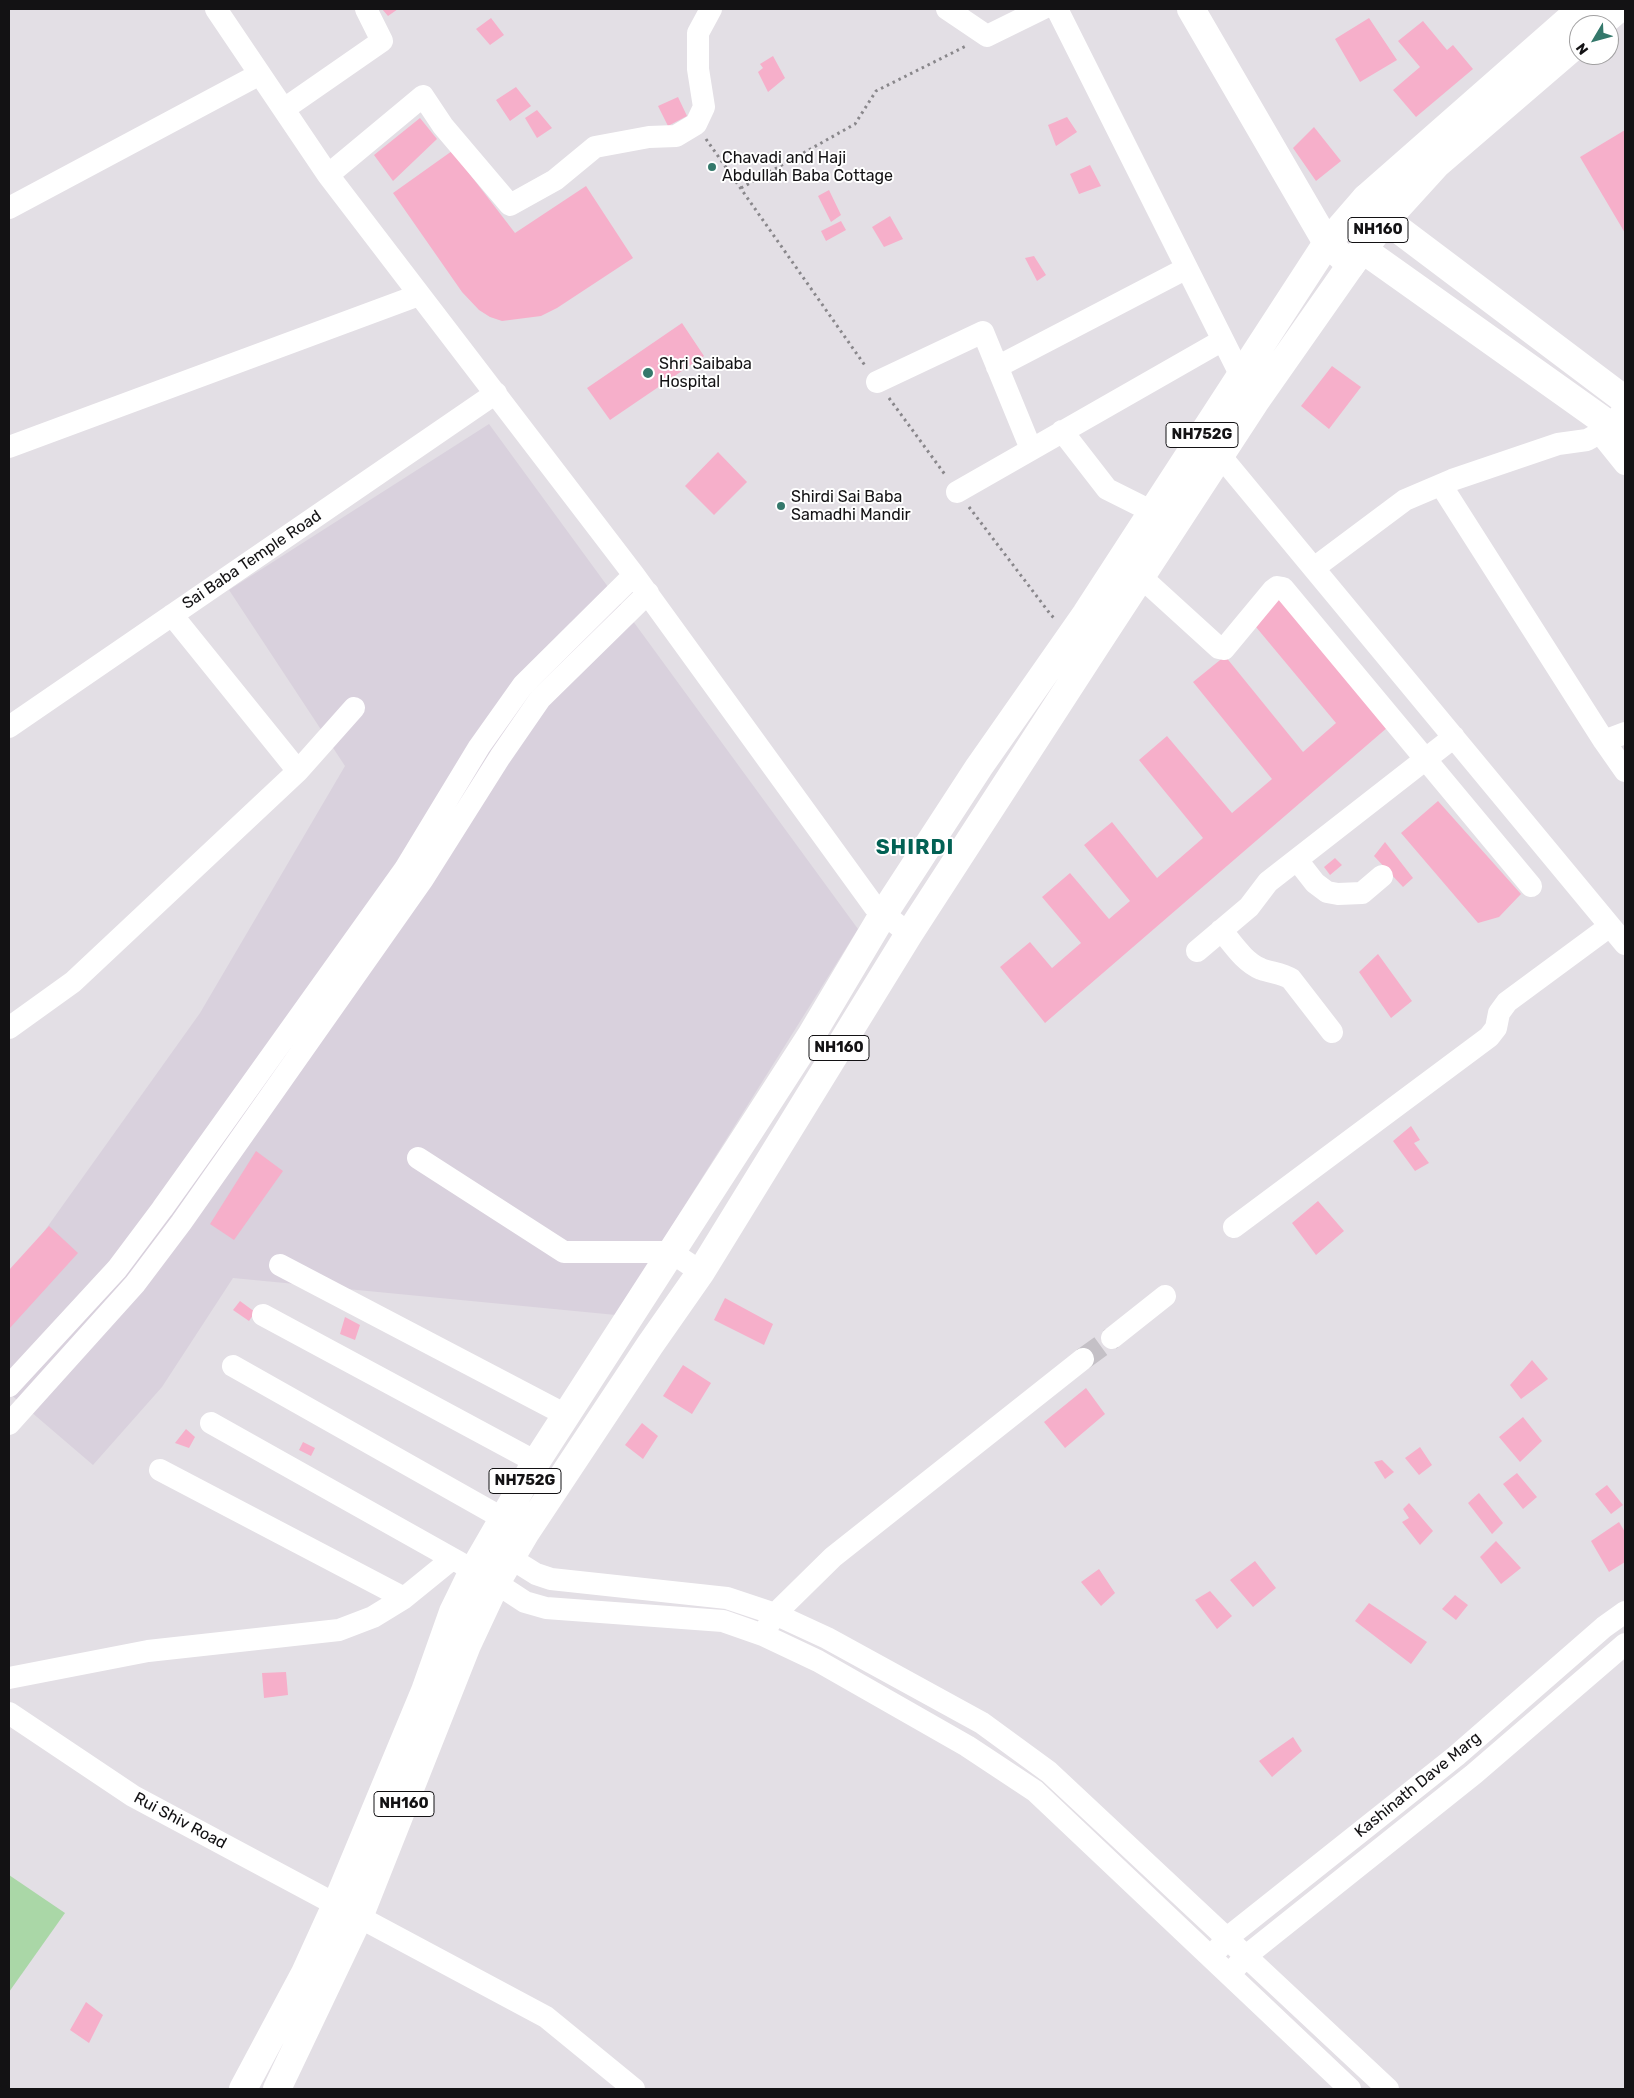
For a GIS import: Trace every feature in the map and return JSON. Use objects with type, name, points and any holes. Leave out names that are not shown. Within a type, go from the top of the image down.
[{"type":"main road","points":[[1191,9],[1327,243],[1357,257],[1514,356],[1616,425]]},
{"type":"main road","name":"NH752G","points":[[474,1571],[499,1552],[504,1519],[536,1462],[812,1034],[884,913],[980,767],[1086,614],[1151,511],[1327,243],[1366,198],[1581,9]]},
{"type":"main road","name":"NH160","points":[[499,1552],[593,1430],[701,1272],[909,934],[1255,402],[1357,257],[1386,220],[1436,165],[1569,51]]},
{"type":"main road","points":[[1366,198],[1386,220],[1625,400]]},
{"type":"main road","points":[[1514,356],[1534,331]]},
{"type":"main road","name":"NH160","points":[[277,2089],[347,1911],[468,1645],[474,1571]]},
{"type":"main road","points":[[243,2089],[305,1973],[347,1911]]},
{"type":"street","points":[[216,9],[328,176],[648,593],[874,906],[909,934]]},
{"type":"street","points":[[284,109],[382,41],[366,9]]},
{"type":"street","points":[[328,176],[423,96],[443,126],[510,205],[555,180],[594,147],[649,138],[676,136],[696,124],[704,107],[698,69],[698,33],[712,9]]},
{"type":"street","points":[[947,9],[987,36],[1042,9]]},
{"type":"street","points":[[1057,9],[1241,376]]},
{"type":"street","points":[[9,208],[260,74]]},
{"type":"street","points":[[997,367],[1187,268]]},
{"type":"street","points":[[9,448],[418,295]]},
{"type":"street","points":[[877,382],[982,332],[1031,449]]},
{"type":"street","points":[[957,492],[1223,340]]},
{"type":"street","name":"Sai Baba Temple Road","points":[[9,727],[496,394]]},
{"type":"street","points":[[1314,568],[1405,500],[1441,485],[1558,444],[1587,440],[1616,425],[1625,464]]},
{"type":"street","points":[[1062,431],[1106,489],[1151,511]]},
{"type":"street","points":[[1202,434],[1625,944]]},
{"type":"street","points":[[1441,485],[1625,771]]},
{"type":"street","points":[[9,1386],[117,1269],[162,1209],[405,869],[479,747],[523,686],[634,575]]},
{"type":"street","points":[[1141,577],[1219,648],[1224,650],[1273,590],[1277,587],[1283,588],[1532,886]]},
{"type":"street","points":[[13,1413],[135,1284],[181,1223],[423,880],[500,757],[540,699],[648,593]]},
{"type":"street","points":[[172,614],[298,771]]},
{"type":"street","points":[[9,1028],[73,982],[298,771],[354,708]]},
{"type":"street","points":[[1604,741],[1625,733]]},
{"type":"street","points":[[1196,951],[1249,907],[1268,882],[1454,737]]},
{"type":"street","points":[[1297,860],[1315,883],[1327,892],[1338,894],[1362,893],[1382,876]]},
{"type":"street","points":[[1234,1227],[1489,1037],[1496,1028],[1499,1013],[1506,1002],[1610,926]]},
{"type":"street","points":[[1221,930],[1250,963],[1283,974],[1291,979],[1332,1032]]},
{"type":"street","points":[[418,1158],[564,1252],[671,1252],[701,1272]]},
{"type":"street","points":[[280,1265],[566,1416]]},
{"type":"street","points":[[1112,1338],[1165,1296]]},
{"type":"street","points":[[263,1315],[536,1462]]},
{"type":"street","points":[[763,1635],[775,1614],[833,1557],[1083,1360]]},
{"type":"street","points":[[233,1366],[504,1519]]},
{"type":"street","points":[[211,1424],[474,1571],[525,1602],[546,1608],[723,1621],[763,1635],[818,1660],[967,1746],[1035,1791],[1350,2089]]},
{"type":"street","points":[[160,1470],[404,1598]]},
{"type":"street","points":[[499,1552],[536,1574],[551,1579],[727,1598],[775,1614],[827,1638],[982,1723],[1049,1772],[1388,2089]]},
{"type":"street","points":[[9,1678],[148,1651],[339,1630],[373,1617],[404,1598],[474,1571]]},
{"type":"street","name":"Kashinath Dave Marg","points":[[1210,1957],[1227,1938],[1456,1756],[1604,1627],[1625,1612]]},
{"type":"street","name":"Kashinath Dave Marg","points":[[1229,1975],[1246,1956],[1474,1774],[1625,1644]]},
{"type":"street","name":"Rui Shiv Road","points":[[9,1713],[133,1796],[546,2017],[634,2089]]},
{"type":"path","points":[[740,188],[855,124],[876,91],[987,36]]},
{"type":"shaded area","points":[[489,424],[858,929],[616,1315],[233,1278],[162,1387],[93,1465],[9,1393],[9,1278],[200,1013],[345,766],[229,590]]},
{"type":"green space","points":[[9,1875],[65,1913],[9,1992]]},
{"type":"building","points":[[382,9],[398,9],[388,16]]},
{"type":"building","points":[[491,18],[504,35],[490,45],[476,29]]},
{"type":"building","points":[[1369,18],[1397,60],[1360,82],[1335,39]]},
{"type":"building","points":[[1423,21],[1447,50],[1453,45],[1473,69],[1416,117],[1393,90],[1420,67],[1398,41]]},
{"type":"building","points":[[773,56],[785,78],[768,92],[758,72],[763,68],[760,64]]},
{"type":"building","points":[[516,87],[531,106],[510,121],[496,100]]},
{"type":"building","points":[[678,97],[687,116],[668,126],[658,106]]},
{"type":"building","points":[[537,110],[552,128],[537,138],[525,118]]},
{"type":"building","points":[[1067,117],[1077,132],[1056,146],[1048,125]]},
{"type":"building","points":[[420,118],[437,139],[393,181],[374,155]]},
{"type":"building","points":[[1314,127],[1341,161],[1316,181],[1293,148]]},
{"type":"building","points":[[1625,130],[1625,233],[1580,157]]},
{"type":"building","points":[[452,151],[515,233],[586,186],[633,258],[557,308],[541,316],[502,321],[490,317],[479,310],[462,292],[393,193]]},
{"type":"building","points":[[1090,165],[1101,186],[1079,194],[1070,174]]},
{"type":"building","points":[[829,190],[841,215],[831,222],[818,196]]},
{"type":"building","points":[[890,216],[903,239],[884,247],[872,227]]},
{"type":"building","points":[[841,221],[846,230],[826,241],[821,231]]},
{"type":"building","points":[[1034,256],[1046,275],[1037,281],[1025,258]]},
{"type":"building","points":[[682,323],[704,356],[610,420],[587,388]]},
{"type":"building","points":[[1332,366],[1361,387],[1329,429],[1301,406]]},
{"type":"building","points":[[718,452],[747,482],[714,515],[685,486]]},
{"type":"building","points":[[1280,597],[1388,727],[1045,1023],[1000,967],[1030,942],[1052,968],[1081,943],[1042,897],[1070,873],[1109,919],[1130,901],[1084,845],[1112,822],[1157,878],[1203,838],[1139,760],[1167,736],[1232,813],[1272,779],[1193,682],[1225,656],[1303,752],[1336,723],[1251,621]]},
{"type":"building","points":[[1438,801],[1521,894],[1499,917],[1478,923],[1401,833]]},
{"type":"building","points":[[1385,842],[1413,878],[1403,887],[1374,856]]},
{"type":"building","points":[[1335,858],[1342,865],[1330,875],[1324,867]]},
{"type":"building","points":[[1378,954],[1412,1001],[1391,1018],[1359,972]]},
{"type":"building","points":[[1411,1126],[1420,1140],[1414,1143],[1429,1163],[1415,1171],[1393,1141]]},
{"type":"building","points":[[256,1151],[283,1171],[234,1240],[210,1224]]},
{"type":"building","points":[[1318,1201],[1344,1231],[1316,1255],[1292,1223]]},
{"type":"building","points":[[49,1226],[78,1253],[9,1329],[9,1270]]},
{"type":"building","points":[[725,1298],[773,1324],[764,1345],[714,1320]]},
{"type":"building","points":[[240,1301],[255,1312],[249,1321],[233,1310]]},
{"type":"building","points":[[345,1317],[360,1325],[355,1340],[340,1334]]},
{"type":"building","points":[[1532,1360],[1548,1379],[1521,1399],[1510,1385]]},
{"type":"building","points":[[683,1365],[711,1383],[692,1414],[663,1396]]},
{"type":"building","points":[[1086,1388],[1105,1414],[1065,1448],[1044,1422]]},
{"type":"building","points":[[1523,1417],[1542,1441],[1520,1462],[1499,1437]]},
{"type":"building","points":[[642,1423],[658,1436],[643,1459],[625,1445]]},
{"type":"building","points":[[186,1429],[195,1437],[189,1448],[175,1443]]},
{"type":"building","points":[[303,1442],[315,1448],[311,1456],[299,1450]]},
{"type":"building","points":[[1420,1447],[1432,1465],[1419,1475],[1405,1458]]},
{"type":"building","points":[[1382,1460],[1394,1472],[1385,1479],[1374,1462]]},
{"type":"building","points":[[1517,1473],[1537,1497],[1523,1509],[1503,1484]]},
{"type":"building","points":[[1607,1485],[1623,1505],[1611,1514],[1595,1494]]},
{"type":"building","points":[[1479,1493],[1503,1523],[1492,1534],[1468,1503]]},
{"type":"building","points":[[1409,1503],[1433,1531],[1420,1545],[1402,1522],[1409,1518],[1403,1509]]},
{"type":"building","points":[[1619,1522],[1625,1532],[1625,1562],[1609,1572],[1591,1541]]},
{"type":"building","points":[[1496,1541],[1521,1568],[1501,1584],[1480,1557]]},
{"type":"building","points":[[1255,1561],[1276,1588],[1253,1607],[1230,1580]]},
{"type":"building","points":[[1099,1569],[1115,1593],[1101,1606],[1081,1582]]},
{"type":"building","points":[[1210,1591],[1232,1616],[1217,1629],[1195,1600]]},
{"type":"building","points":[[1455,1595],[1468,1605],[1456,1620],[1442,1609]]},
{"type":"building","points":[[1369,1603],[1427,1642],[1411,1664],[1355,1621]]},
{"type":"building","points":[[286,1672],[288,1695],[264,1698],[262,1673]]},
{"type":"building","points":[[1293,1737],[1302,1751],[1272,1777],[1259,1761]]},
{"type":"building","points":[[86,2002],[103,2015],[89,2043],[70,2030]]},
{"type":"tunnel","points":[[1083,1359],[1112,1338]]},
{"type":"place","name":"Chavadi and Haji Abdullah Baba Cottage","points":[[712,167]]},
{"type":"place","name":"Shri Saibaba Hospital","points":[[648,373]]},
{"type":"place","name":"Shirdi Sai Baba Samadhi Mandir","points":[[781,506]]},
{"type":"district","name":"SHIRDI","points":[[915,848]]}]
